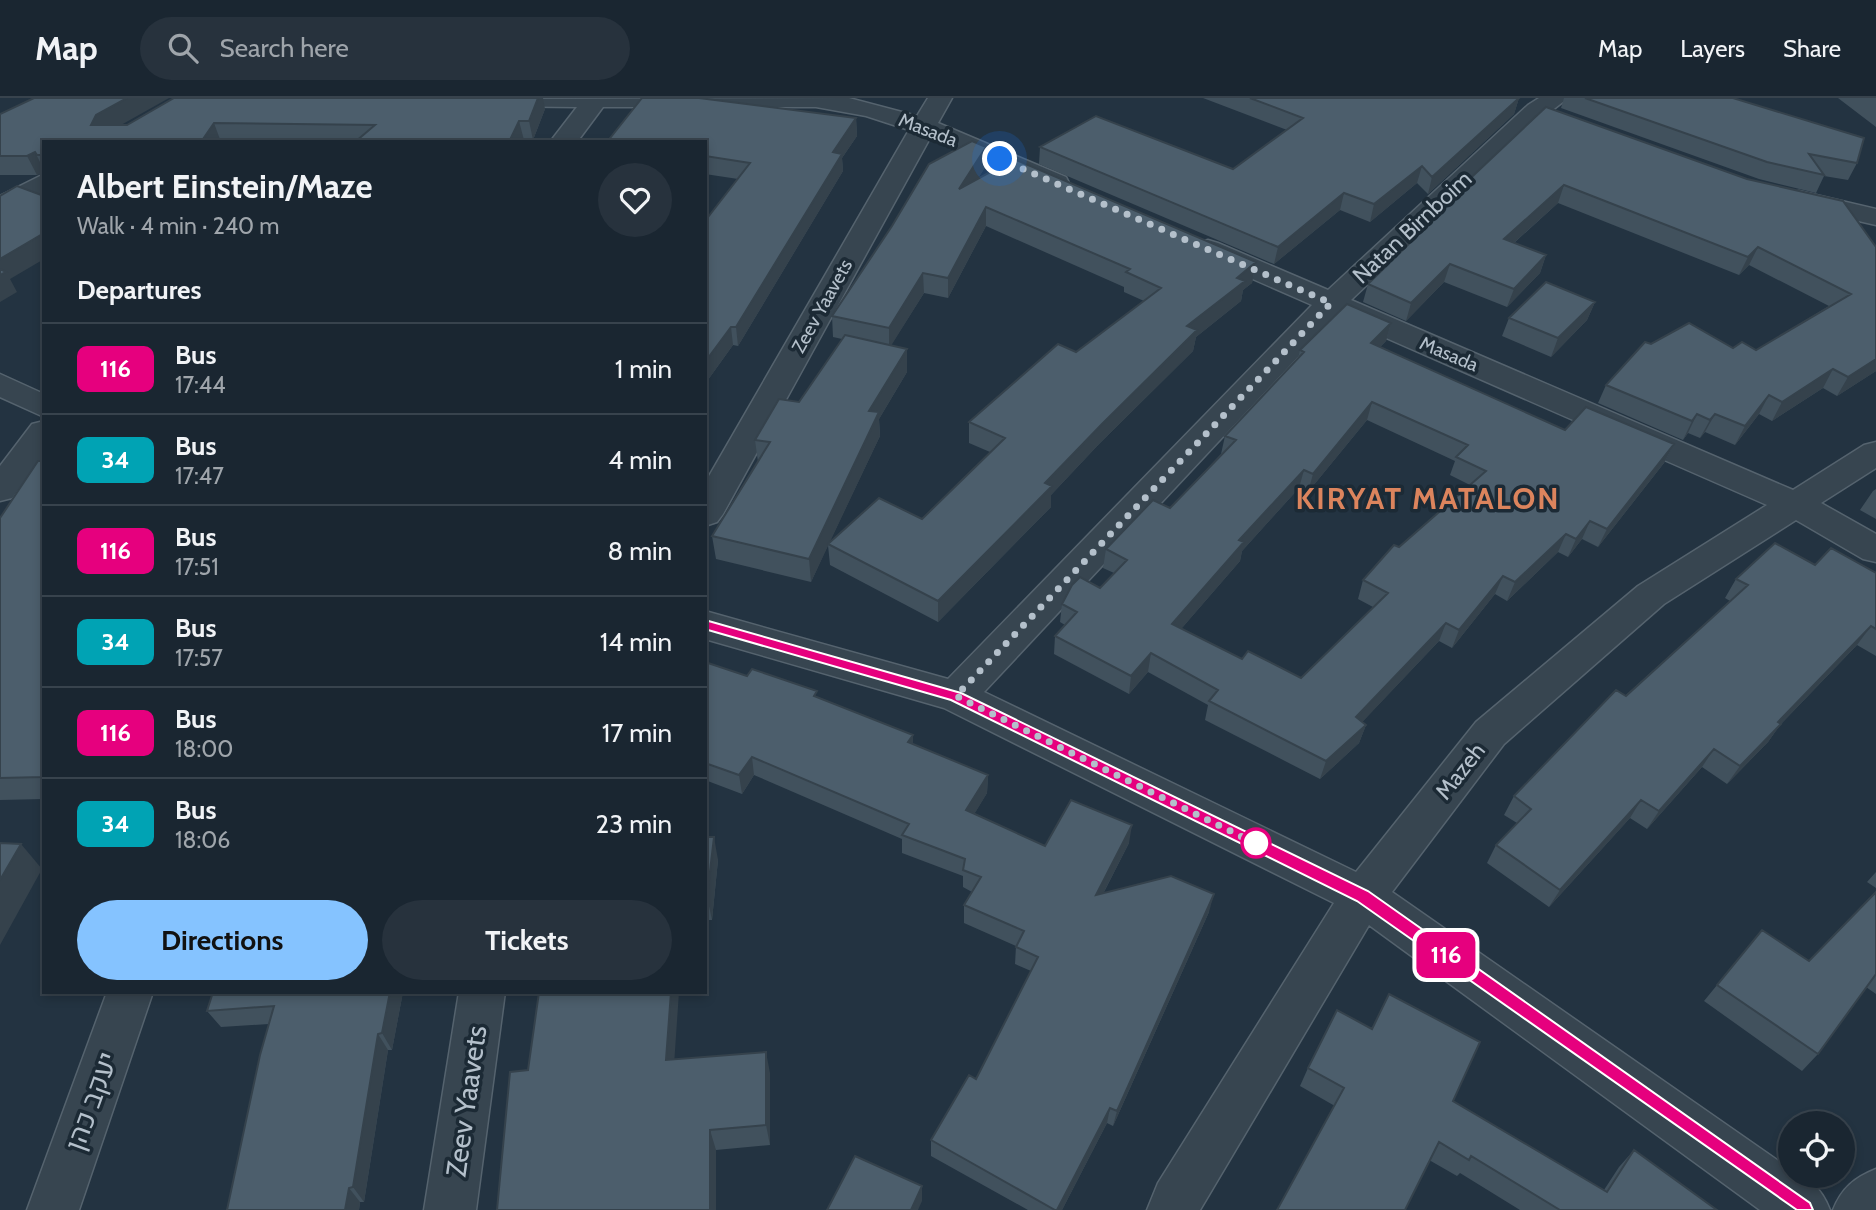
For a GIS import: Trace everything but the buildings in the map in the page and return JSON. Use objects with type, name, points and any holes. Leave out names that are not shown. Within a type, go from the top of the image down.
[{"type":"street","points":[[565,140],[597,98]]},
{"type":"street","name":"Zeev Yaavets","points":[[707,510],[940,98]]},
{"type":"street","name":"Masada","points":[[471,100],[816,100],[870,109],[923,126],[1076,192]]},
{"type":"street","name":"Natan Birnboim","points":[[956,696],[1331,303],[1542,107]]},
{"type":"street","points":[[0,207],[42,183]]},
{"type":"street","points":[[1776,194],[1876,217]]},
{"type":"street","name":"Masada","points":[[1178,236],[1795,504],[1876,550]]},
{"type":"street","points":[[0,384],[42,406]]},
{"type":"street","points":[[0,490],[42,434]]},
{"type":"street","name":"Mazeh","points":[[1173,1210],[1183,1189],[1363,896],[1490,733],[1651,595],[1876,453]]},
{"type":"street","points":[[707,626],[956,696],[1363,896],[1804,1210]]},
{"type":"street","name":"יעקב כהן","points":[[53,1210],[129,994]]},
{"type":"street","name":"Zeev Yaavets","points":[[450,1210],[482,994]]},
{"type":"street","points":[[1859,1210],[1876,1195]]},
{"type":"bus line","name":"116","points":[[707,626],[956,696],[1363,896],[1804,1210]]},
{"type":"district","name":"KIRYAT MATALON","points":[[1428,498]]},
{"type":"route","points":[[1000,159],[1331,303],[956,696],[1267,849],[1256,843]]}]
